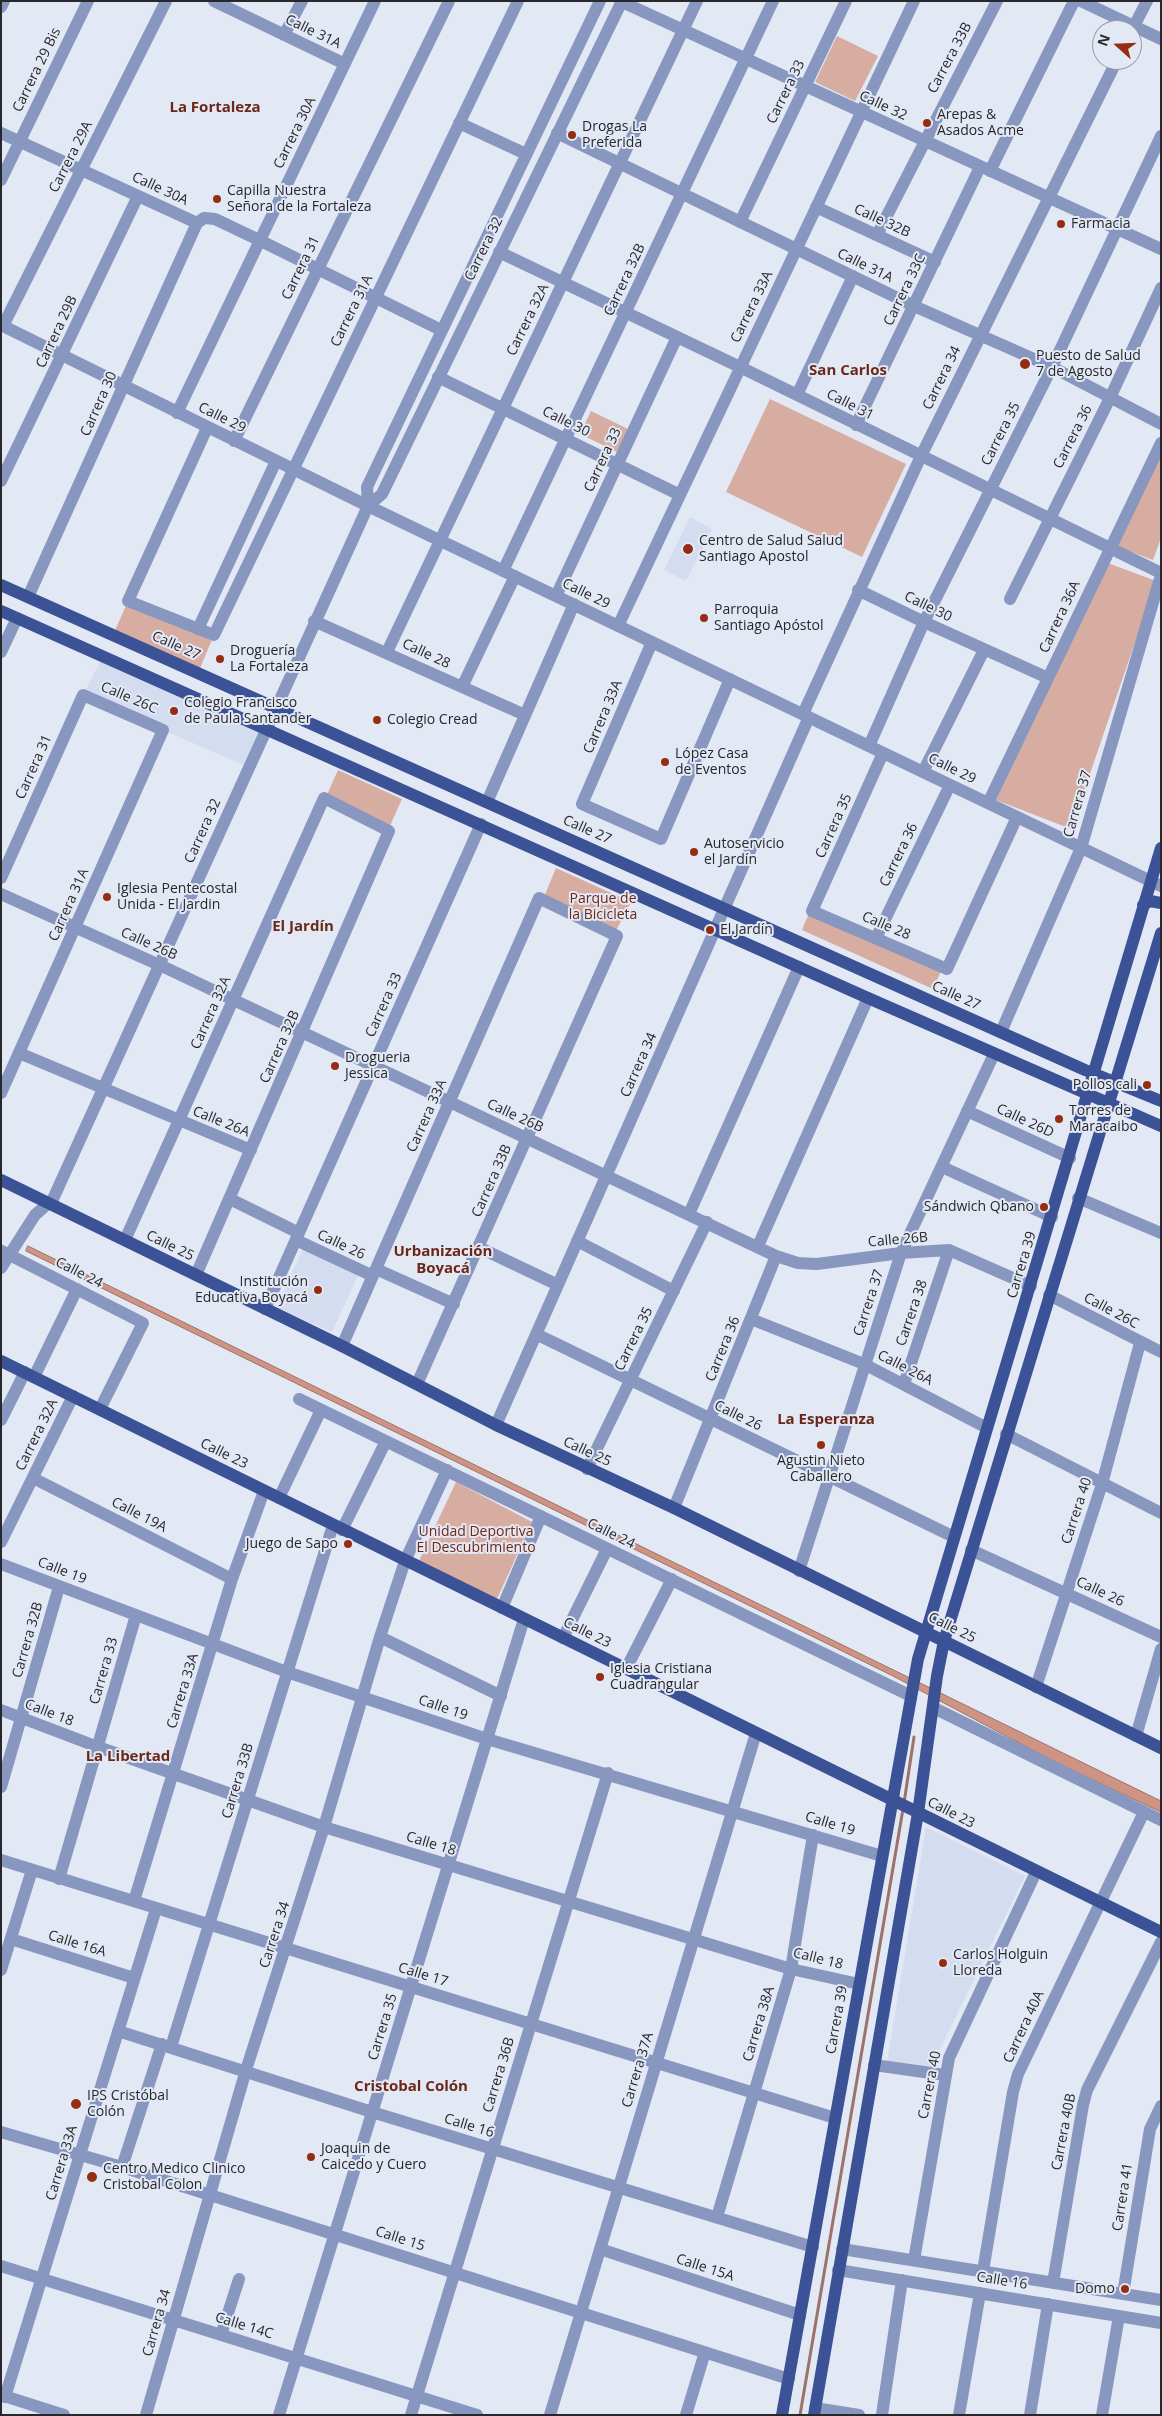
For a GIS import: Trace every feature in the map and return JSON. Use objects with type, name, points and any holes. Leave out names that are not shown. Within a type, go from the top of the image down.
[{"type":"main road","name":"Calle 27","points":[[1,585],[724,909],[1093,1073],[1161,1101]]},
{"type":"main road","points":[[1,611],[798,967],[1161,1126]]},
{"type":"main road","name":"Carrera 39","points":[[782,2415],[882,1856],[896,1802],[914,1676],[954,1537],[1070,1158],[1086,1094],[1143,905],[1155,883],[1160,858]]},
{"type":"main road","points":[[1143,905],[1150,901],[1161,903]]},
{"type":"main road","points":[[814,2412],[944,1641],[1078,1198],[1161,934]]},
{"type":"main road","name":"Calle 25","points":[[1,1180],[342,1346],[496,1425],[674,1508],[1161,1748]]},
{"type":"main road","name":"Calle 23","points":[[1,1361],[1161,1932]]},
{"type":"main road","points":[[926,1632],[936,1681]]},
{"type":"street","points":[[1,7],[4,1]]},
{"type":"street","name":"Carrera 29 Bis","points":[[1,180],[88,1]]},
{"type":"street","name":"Carrera 29A","points":[[2,325],[166,1]]},
{"type":"street","name":"Calle 31A","points":[[214,1],[231,5],[284,35],[345,64]]},
{"type":"street","points":[[284,35],[302,1]]},
{"type":"street","name":"Carrera 30A","points":[[177,412],[375,1]]},
{"type":"street","name":"Carrera 31","points":[[234,441],[449,1]]},
{"type":"street","name":"Carrera 31A","points":[[198,629],[214,635],[518,1]]},
{"type":"street","name":"Carrera 32","points":[[368,506],[367,487],[600,1]]},
{"type":"street","name":"Carrera 32","points":[[1,1268],[8,1251],[53,1199],[265,728],[368,506],[382,494],[621,1]]},
{"type":"street","name":"Calle 32","points":[[621,1],[1161,250]]},
{"type":"street","name":"Carrera 32A","points":[[387,652],[697,1]]},
{"type":"street","name":"Carrera 32B","points":[[462,687],[566,438],[773,1]]},
{"type":"street","name":"Carrera 33","points":[[740,222],[846,1]]},
{"type":"street","name":"Carrera 33A","points":[[618,626],[914,1]]},
{"type":"street","name":"Carrera 33B","points":[[877,236],[997,1]]},
{"type":"street","name":"Carrera 33C","points":[[856,425],[935,262],[1074,1]]},
{"type":"street","points":[[1081,1],[1118,20]]},
{"type":"street","points":[[1137,20],[1147,1]]},
{"type":"street","points":[[1142,32],[1161,39]]},
{"type":"street","name":"Carrera 34","points":[[496,1425],[715,930],[858,590],[980,335],[1050,198],[1112,70]]},
{"type":"street","points":[[460,123],[526,154]]},
{"type":"street","name":"Calle 30A","points":[[1,133],[197,223],[204,218],[215,219],[376,296],[441,330]]},
{"type":"street","name":"Calle 31A","points":[[557,134],[914,306],[1052,367],[1161,424]]},
{"type":"street","name":"Carrera 35","points":[[869,746],[924,622],[1052,367],[1161,136]]},
{"type":"street","name":"Carrera 29B","points":[[1,480],[63,356],[138,196]]},
{"type":"street","name":"Calle 32B","points":[[816,207],[935,262]]},
{"type":"street","name":"Carrera 30","points":[[28,597],[197,223]]},
{"type":"street","name":"Calle 31","points":[[499,252],[740,367],[1161,574]]},
{"type":"street","points":[[797,395],[853,276]]},
{"type":"street","name":"Carrera 36","points":[[1010,599],[1048,519],[1110,398],[1161,288]]},
{"type":"street","name":"Calle 29","points":[[2,325],[368,506],[1155,883]]},
{"type":"street","name":"Carrera 33","points":[[556,596],[677,337]]},
{"type":"street","name":"Calle 30","points":[[438,377],[680,495]]},
{"type":"street","points":[[207,428],[128,601],[198,629],[276,461]]},
{"type":"street","name":"Carrera 36A","points":[[988,803],[1161,443]]},
{"type":"street","name":"Carrera 37","points":[[1001,1032],[1081,848],[1161,574]]},
{"type":"street","name":"Calle 30","points":[[858,590],[1048,678]]},
{"type":"street","points":[[487,802],[574,604]]},
{"type":"street","points":[[1,652],[17,618]]},
{"type":"street","name":"Calle 28","points":[[314,621],[525,715]]},
{"type":"street","name":"Carrera 33A","points":[[652,642],[582,804],[661,838],[730,680]]},
{"type":"street","points":[[923,772],[984,650]]},
{"type":"street","name":"Carrera 31","points":[[1,878],[83,695]]},
{"type":"street","name":"Calle 26C","points":[[83,695],[163,730]]},
{"type":"street","name":"Carrera 31A","points":[[1,1093],[163,730]]},
{"type":"street","name":"Carrera 35","points":[[812,911],[883,753]]},
{"type":"street","name":"Carrera 36","points":[[876,938],[950,785]]},
{"type":"street","name":"Carrera 32A","points":[[125,1240],[324,798]]},
{"type":"street","name":"Carrera 32B","points":[[196,1275],[389,830],[324,798]]},
{"type":"street","name":"Calle 28","points":[[812,911],[947,969],[1017,817]]},
{"type":"street","name":"Carrera 33","points":[[265,1309],[481,824]]},
{"type":"street","name":"Calle 26B","points":[[1,894],[303,1032],[776,1256],[798,1263],[817,1264],[902,1253],[949,1250],[1031,1286]]},
{"type":"street","name":"Carrera 33A","points":[[342,1346],[539,898],[617,936]]},
{"type":"street","name":"Carrera 33B","points":[[417,1384],[617,936]]},
{"type":"street","points":[[689,1214],[798,967]]},
{"type":"street","points":[[758,1246],[868,998]]},
{"type":"street","name":"Calle 26A","points":[[19,1053],[251,1150]]},
{"type":"street","name":"Carrera 37","points":[[799,1571],[864,1364],[902,1253],[994,1054]]},
{"type":"street","name":"Calle 26D","points":[[967,1111],[1070,1158]]},
{"type":"street","points":[[942,1167],[1052,1217]]},
{"type":"street","points":[[1078,1198],[1161,1233]]},
{"type":"street","name":"Calle 26","points":[[230,1199],[297,1237],[375,1273],[454,1304]]},
{"type":"street","name":"Carrera 35","points":[[587,1469],[707,1222]]},
{"type":"street","points":[[577,1241],[674,1291]]},
{"type":"street","points":[[478,1247],[558,1285]]},
{"type":"street","name":"Carrera 38","points":[[904,1384],[949,1250]]},
{"type":"street","name":"Calle 24","points":[[8,1251],[143,1323],[100,1410]]},
{"type":"street","name":"Carrera 36","points":[[674,1508],[776,1256]]},
{"type":"street","points":[[1,1420],[78,1289]]},
{"type":"street","name":"Calle 26C","points":[[1049,1295],[1140,1343],[1161,1352]]},
{"type":"street","name":"Calle 26A","points":[[751,1319],[864,1364],[987,1428]]},
{"type":"street","name":"Calle 26","points":[[536,1334],[954,1537]]},
{"type":"street","name":"Carrera 40","points":[[1036,1687],[1102,1484],[1140,1343]]},
{"type":"street","name":"Carrera 32A","points":[[1,1542],[73,1396]]},
{"type":"street","name":"Calle 24","points":[[299,1399],[911,1693]]},
{"type":"street","points":[[279,1498],[321,1410]]},
{"type":"street","points":[[1006,1434],[1161,1513]]},
{"type":"street","name":"Carrera 33B","points":[[122,2167],[167,2045],[208,1924],[287,1672],[338,1527],[386,1441]]},
{"type":"street","name":"Carrera 34","points":[[146,2415],[246,2070],[287,1949],[380,1637],[405,1561],[447,1470]]},
{"type":"street","name":"Calle 19A","points":[[32,1478],[232,1579]]},
{"type":"street","name":"Carrera 33A","points":[[134,1901],[232,1579],[264,1491]]},
{"type":"street","points":[[502,1608],[541,1516]]},
{"type":"street","points":[[563,1638],[607,1548]]},
{"type":"street","name":"Calle 26","points":[[971,1550],[1161,1637]]},
{"type":"street","name":"Calle 19","points":[[1,1564],[287,1672],[362,1695],[487,1739],[608,1773],[882,1856]]},
{"type":"street","points":[[626,1669],[672,1579]]},
{"type":"street","name":"Carrera 32B","points":[[1,1787],[59,1587]]},
{"type":"street","name":"Carrera 33","points":[[59,1878],[136,1615]]},
{"type":"street","name":"Carrera 35","points":[[279,2415],[524,1619]]},
{"type":"street","points":[[380,1637],[501,1696]]},
{"type":"street","points":[[1136,1736],[1161,1649]]},
{"type":"street","points":[[934,1704],[1161,1820]]},
{"type":"street","name":"Calle 18","points":[[1,1710],[98,1747],[324,1827],[791,1969],[859,1984]]},
{"type":"street","name":"Carrera 37A","points":[[550,2415],[756,1733]]},
{"type":"street","name":"Carrera 36B","points":[[411,2415],[608,1773]]},
{"type":"street","name":"Carrera 40A","points":[[983,2272],[1013,2092],[1018,2074],[1144,1812]]},
{"type":"street","name":"Carrera 38A","points":[[717,2217],[791,1969],[813,1835]]},
{"type":"street","name":"Calle 17","points":[[1,1860],[835,2118]]},
{"type":"street","points":[[1,1970],[32,1870]]},
{"type":"street","name":"Carrera 40","points":[[914,2260],[946,2075],[955,2041],[1036,1872]]},
{"type":"street","name":"Carrera 33A","points":[[3,2396],[42,2279],[156,1909]]},
{"type":"street","name":"Calle 16A","points":[[11,1939],[134,1978]]},
{"type":"street","name":"Carrera 40B","points":[[1053,2283],[1087,2090],[1161,1942]]},
{"type":"street","name":"Calle 16","points":[[118,2031],[246,2070],[372,2112],[813,2247]]},
{"type":"street","points":[[874,2065],[946,2075]]},
{"type":"street","name":"Carrera 41","points":[[1123,2294],[1150,2129],[1161,2106]]},
{"type":"street","name":"Calle 15","points":[[1,2132],[122,2167],[789,2379]]},
{"type":"street","name":"Calle 15A","points":[[600,2249],[800,2315]]},
{"type":"street","name":"Calle 16","points":[[842,2249],[1161,2300]]},
{"type":"street","name":"Calle 14C","points":[[1,2266],[473,2414]]},
{"type":"street","name":"Calle 16","points":[[838,2270],[1161,2323]]},
{"type":"street","points":[[221,2335],[239,2279]]},
{"type":"street","points":[[882,2415],[902,2280]]},
{"type":"street","points":[[959,2415],[980,2293]]},
{"type":"street","points":[[1030,2415],[1048,2304]]},
{"type":"street","points":[[1102,2415],[1119,2316]]},
{"type":"street","points":[[686,2415],[705,2352]]},
{"type":"street","points":[[3,2396],[64,2415]]},
{"type":"street","points":[[814,2412],[859,2415]]},
{"type":"shaded area","name":"Centro de Salud Salud Santiago Apostol","points":[[690,517],[712,529],[686,581],[664,570]]},
{"type":"shaded area","name":"Colegio Francisco de Paula Santander","points":[[103,656],[265,728],[248,767],[83,695]]},
{"type":"shaded area","points":[[28,1246],[1161,1801],[1161,1812],[1057,1763],[893,1676],[26,1251]]},
{"type":"shaded area","name":"Institución Educativa Boyacá","points":[[303,1248],[359,1273],[332,1332],[277,1308]]},
{"type":"shaded area","name":"Carlos Holguin Lloreda","points":[[926,1827],[1025,1876],[939,2051],[935,2072],[887,2062]]},
{"type":"green space","points":[[837,36],[878,56],[855,101],[815,82]]},
{"type":"green space","points":[[770,399],[906,464],[862,557],[726,492]]},
{"type":"green space","points":[[591,411],[628,429],[617,452],[580,434]]},
{"type":"green space","points":[[1161,453],[1161,538],[1153,560],[1115,546]]},
{"type":"green space","points":[[1108,563],[1156,581],[1071,829],[996,800]]},
{"type":"green space","points":[[128,601],[214,635],[198,673],[113,635]]},
{"type":"green space","points":[[338,770],[402,799],[389,828],[326,797]]},
{"type":"green space","name":"Parque de la Bicicleta","points":[[556,868],[631,902],[616,931],[544,897]]},
{"type":"green space","points":[[809,913],[941,971],[933,989],[802,930]]},
{"type":"green space","name":"Unidad Deportiva El Descubrimiento","points":[[456,1482],[532,1522],[497,1599],[419,1561]]},
{"type":"waterway","points":[[904,1803],[914,1737]]},
{"type":"waterway","points":[[800,2415],[903,1809]]},
{"type":"place","name":"Arepas & Asados Acme","points":[[927,123]]},
{"type":"place","name":"Drogas La Preferida","points":[[572,135]]},
{"type":"place","name":"Capilla Nuestra Señora de la Fortaleza","points":[[217,199]]},
{"type":"place","name":"Farmacia","points":[[1061,224]]},
{"type":"place","name":"Puesto de Salud 7 de Agosto","points":[[1025,364]]},
{"type":"place","name":"Centro de Salud Salud Santiago Apostol","points":[[688,549]]},
{"type":"place","name":"Parroquia Santiago Apóstol","points":[[704,618]]},
{"type":"place","name":"Droguería La Fortaleza","points":[[220,659]]},
{"type":"place","name":"Colegio Francisco de Paula Santander","points":[[174,711]]},
{"type":"place","name":"Colegio Cread","points":[[377,720]]},
{"type":"place","name":"López Casa de Eventos","points":[[665,762]]},
{"type":"place","name":"Autoservicio el Jardín","points":[[694,852]]},
{"type":"place","name":"Iglesia Pentecostal Unida - El Jardin","points":[[107,897]]},
{"type":"place","name":"El Jardín","points":[[710,930]]},
{"type":"place","name":"Drogueria Jessica","points":[[335,1066]]},
{"type":"place","name":"Pollos cali","points":[[1147,1085]]},
{"type":"place","name":"Torres de Maracaibo","points":[[1059,1119]]},
{"type":"place","name":"Sándwich Qbano","points":[[1044,1207]]},
{"type":"place","name":"Institución Educativa Boyacá","points":[[318,1290]]},
{"type":"place","name":"Agustin Nieto Caballero","points":[[821,1445]]},
{"type":"place","name":"Juego de Sapo","points":[[348,1544]]},
{"type":"place","name":"Iglesia Cristiana Cuadrangular","points":[[600,1677]]},
{"type":"place","name":"Carlos Holguin Lloreda","points":[[943,1963]]},
{"type":"place","name":"IPS Cristóbal Colón","points":[[76,2104]]},
{"type":"place","name":"Joaquin de Caicedo y Cuero","points":[[311,2157]]},
{"type":"place","name":"Centro Medico Clinico Cristobal Colon","points":[[92,2177]]},
{"type":"place","name":"Domo","points":[[1125,2289]]},
{"type":"district","name":"La Fortaleza","points":[[215,108]]},
{"type":"district","name":"San Carlos","points":[[848,371]]},
{"type":"district","name":"El Jardín","points":[[303,927]]},
{"type":"district","name":"Urbanización Boyacá","points":[[443,1260]]},
{"type":"district","name":"La Esperanza","points":[[826,1420]]},
{"type":"district","name":"La Libertad","points":[[128,1757]]},
{"type":"district","name":"Cristobal Colón","points":[[411,2087]]}]
